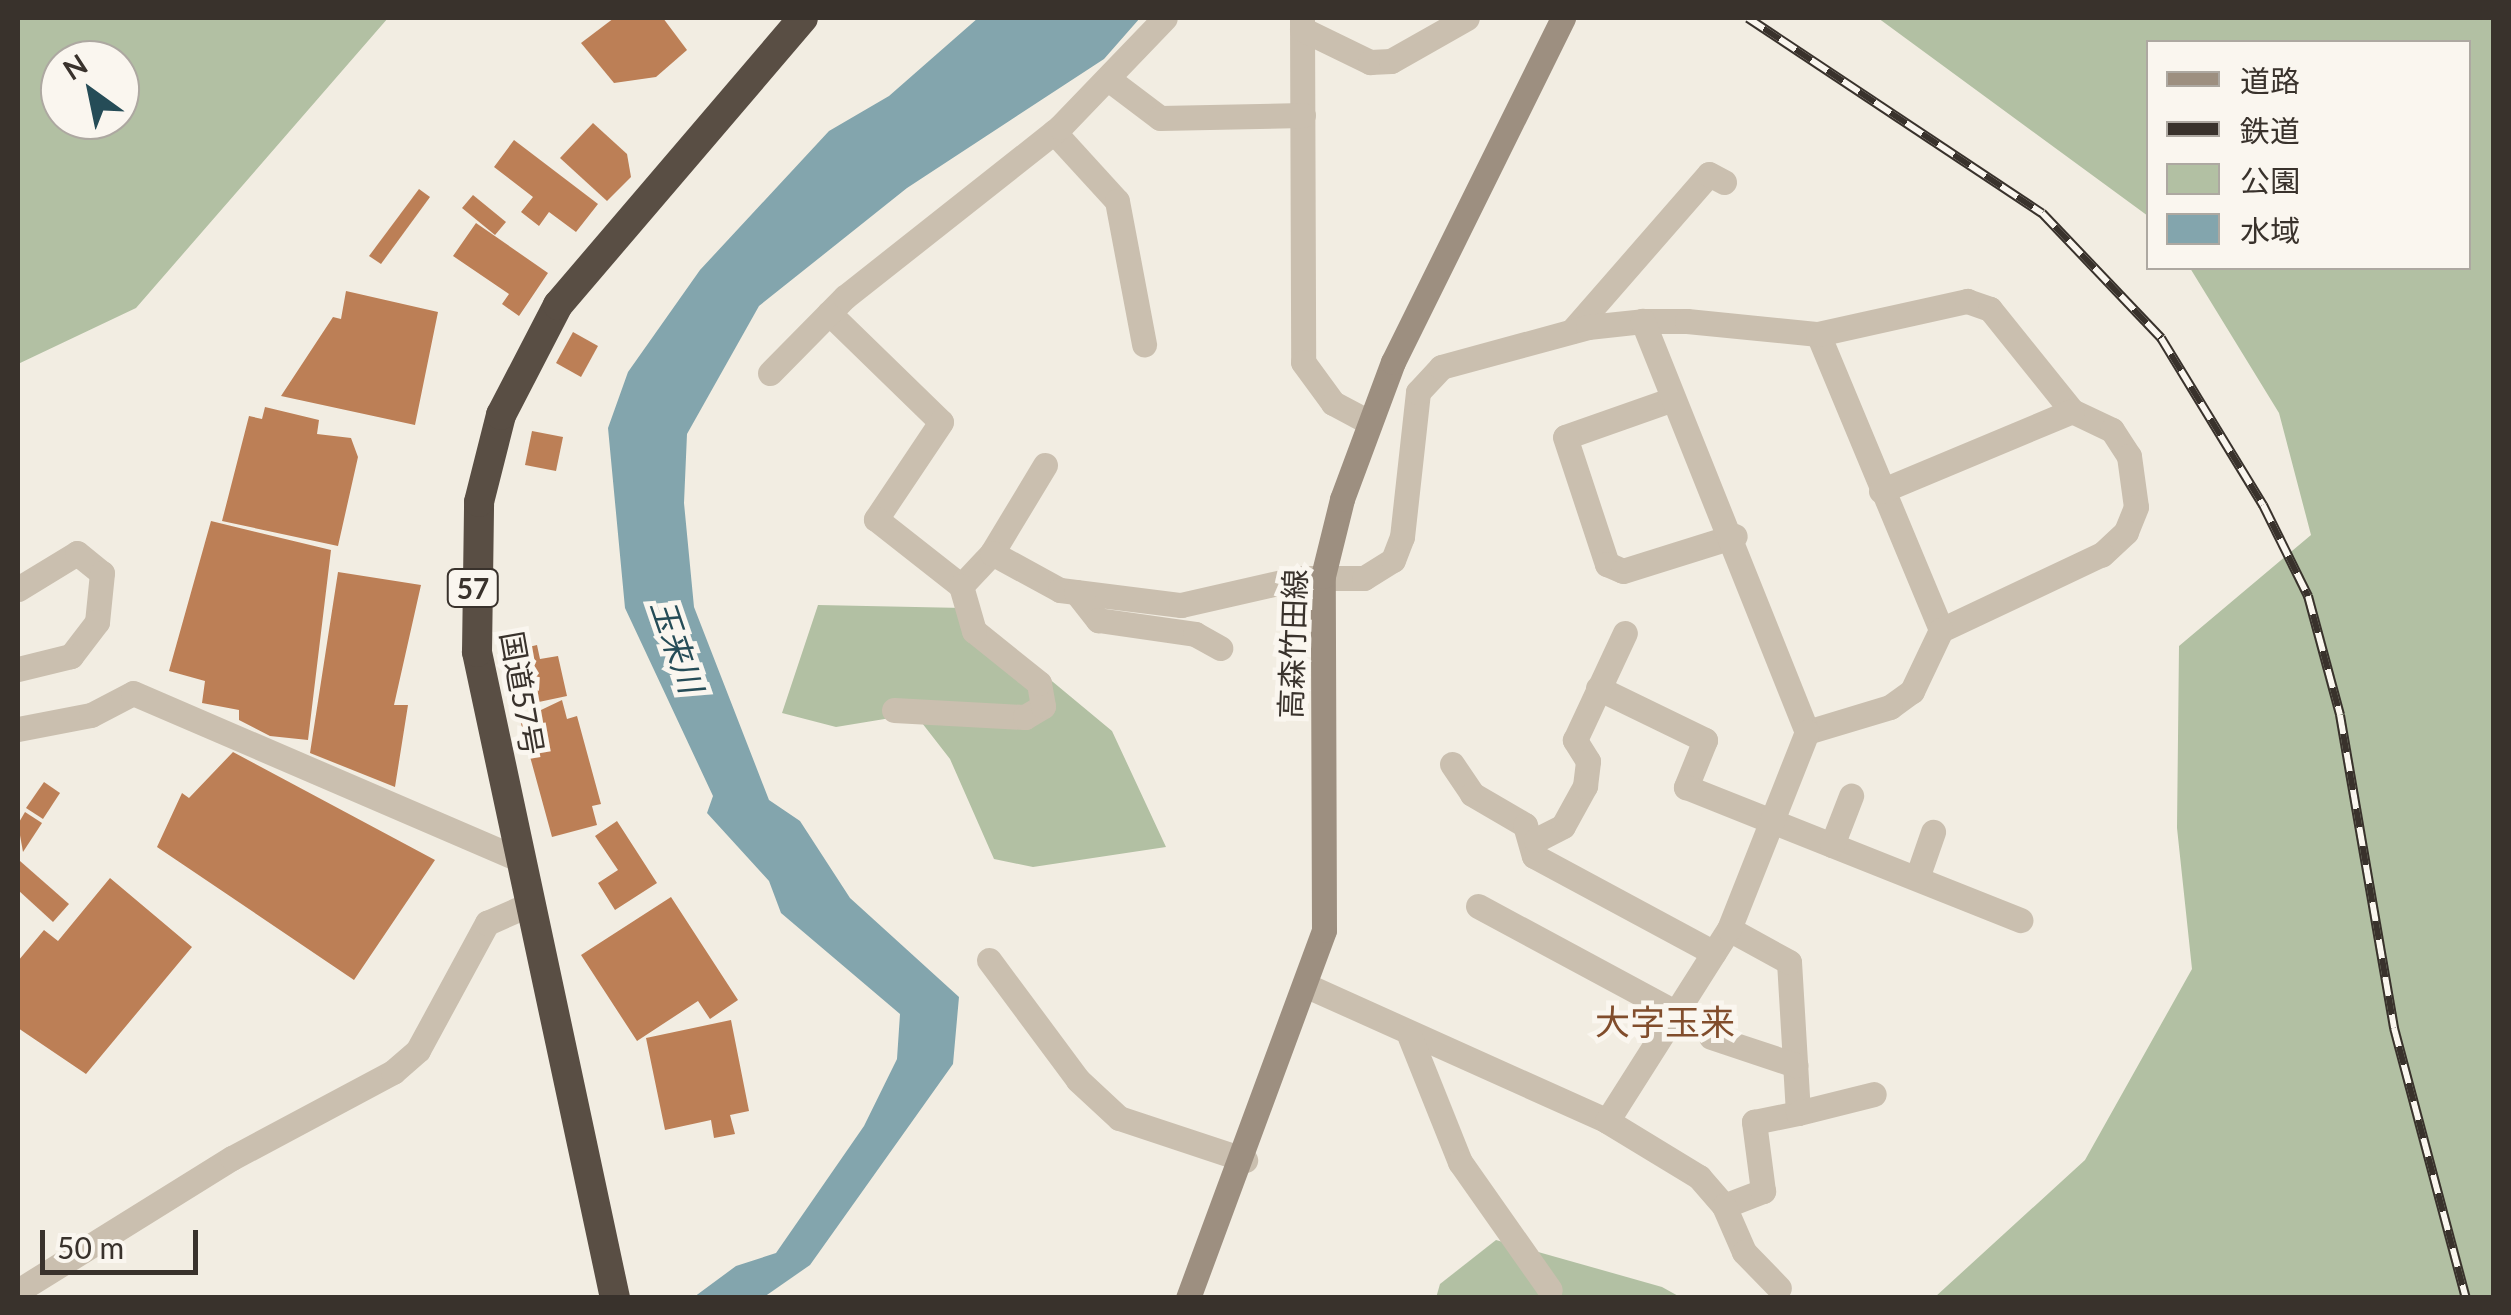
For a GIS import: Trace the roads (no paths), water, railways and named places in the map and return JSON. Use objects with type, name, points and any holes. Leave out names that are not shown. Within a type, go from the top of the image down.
[{"type":"highway","name":"国道57号","points":[[615,1298],[520,860],[472,606],[479,502],[501,415],[580,274],[803,18]]},
{"type":"main road","name":"高森竹田線","points":[[1188,1298],[1246,1160],[1304,986],[1330,885],[1323,576],[1367,420],[1563,18]]},
{"type":"street","points":[[770,373],[828,313],[1054,132],[1111,81],[1165,18]]},
{"type":"street","points":[[1367,420],[1333,403],[1303,362],[1302,23],[1370,62],[1390,61],[1467,18]]},
{"type":"street","points":[[1111,81],[1160,118],[1302,114]]},
{"type":"street","points":[[1054,132],[1117,201],[1144,344]]},
{"type":"street","points":[[1572,331],[1710,174],[1724,182]]},
{"type":"street","points":[[992,553],[1076,592],[1180,605],[1323,576],[1364,578],[1393,560],[1426,381],[1441,367],[1572,331],[1643,321],[1818,334],[1966,302],[1990,309],[2072,410],[2112,430],[2129,456],[2136,507],[2126,532],[2102,554],[1942,630],[1901,699],[1807,732]]},
{"type":"street","points":[[828,313],[941,422],[876,519],[961,586],[974,631],[1039,683],[1043,706],[1025,717],[894,710]]},
{"type":"street","points":[[1607,1121],[1729,929],[1775,824],[1807,732],[1736,536],[1672,399],[1643,321]]},
{"type":"street","points":[[1818,334],[1942,630]]},
{"type":"street","points":[[1672,399],[1565,438],[1607,564],[1623,571],[1736,536]]},
{"type":"street","points":[[1881,491],[2072,410]]},
{"type":"street","points":[[961,586],[992,553],[1045,465]]},
{"type":"street","points":[[18,589],[77,553],[102,573],[97,622],[71,656],[18,668]]},
{"type":"street","points":[[1076,592],[1098,620],[1196,634],[1220,648]]},
{"type":"street","points":[[1536,840],[1563,826],[1585,786],[1588,762],[1575,740],[1625,634]]},
{"type":"street","points":[[1598,688],[1705,740],[1686,787],[2021,920]]},
{"type":"street","points":[[18,728],[91,716],[133,693],[520,860]]},
{"type":"street","points":[[1452,764],[1472,794],[1536,840]]},
{"type":"street","points":[[1832,844],[1851,796]]},
{"type":"street","points":[[1916,878],[1933,832]]},
{"type":"street","points":[[1536,840],[1534,856],[1714,953]]},
{"type":"street","points":[[18,1292],[232,1158],[393,1072],[418,1050],[487,923],[530,904]]},
{"type":"street","points":[[1478,906],[1677,1013]]},
{"type":"street","points":[[1729,929],[1788,962],[1798,1113]]},
{"type":"street","points":[[988,960],[1078,1080],[1119,1118],[1246,1160]]},
{"type":"street","points":[[1304,986],[1410,1037],[1475,1057],[1607,1121],[1699,1177],[1724,1206],[1744,1252],[1779,1288]]},
{"type":"street","points":[[1410,1037],[1460,1162],[1550,1290]]},
{"type":"street","points":[[1711,1037],[1795,1065]]},
{"type":"street","points":[[1724,1206],[1763,1191],[1754,1122],[1874,1094]]},
{"type":"water","name":"玉来川","points":[[978,18],[1140,18],[1104,59],[907,188],[759,306],[687,434],[684,503],[694,607],[769,800],[800,821],[850,898],[959,997],[953,1064],[810,1265],[764,1297],[694,1297],[736,1266],[776,1253],[864,1126],[897,1059],[900,1014],[781,913],[769,881],[707,813],[713,796],[625,608],[608,428],[628,372],[700,270],[829,131],[889,96]]},
{"type":"railway","points":[[1748,18],[2042,213],[2161,338],[2263,505],[2308,596],[2340,715],[2394,1028],[2466,1298]]},
{"type":"district","name":"大字玉来","points":[[1665,1021]]}]
